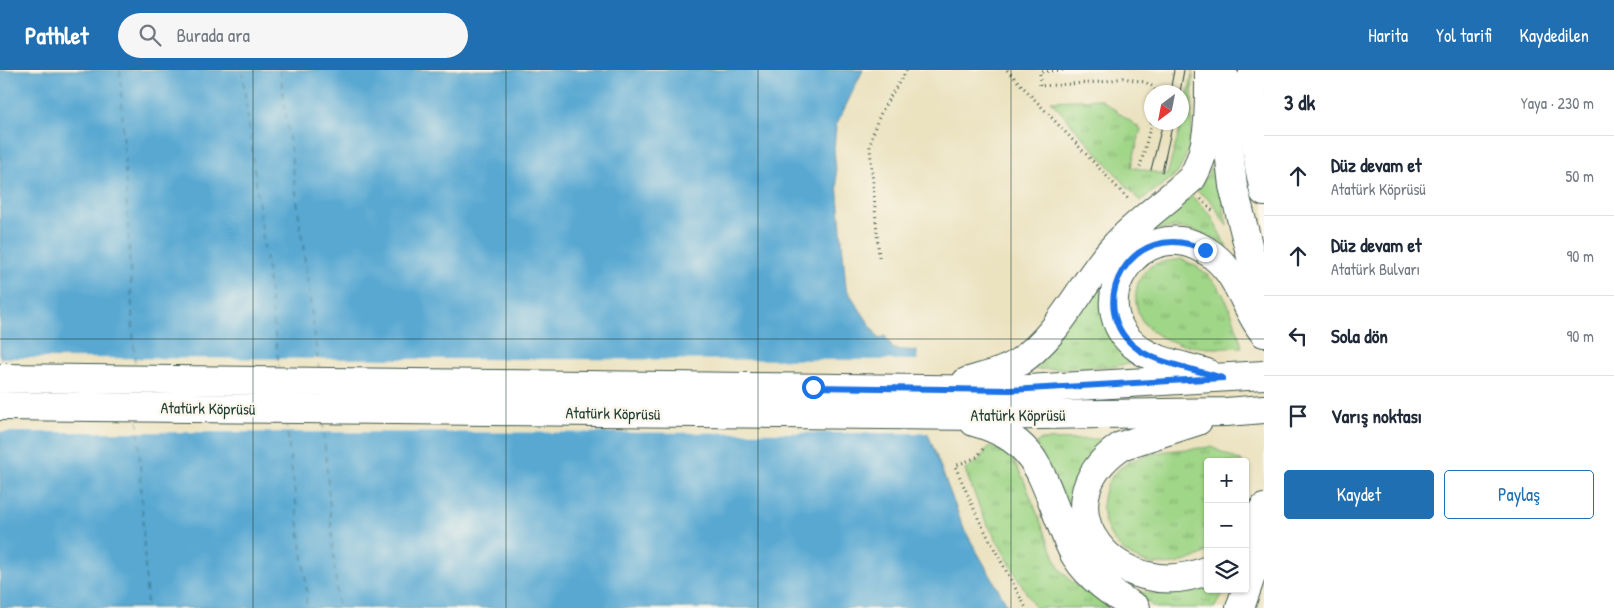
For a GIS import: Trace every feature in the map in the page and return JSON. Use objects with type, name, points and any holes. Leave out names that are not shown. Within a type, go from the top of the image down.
[{"type":"main road","points":[[948,401],[1007,369],[1037,348],[1060,322],[1111,250],[1129,230],[1192,178],[1200,161],[1209,124],[1210,70]]},
{"type":"main road","points":[[1226,70],[1233,186],[1264,308]]},
{"type":"main road","points":[[1253,70],[1254,132],[1264,192]]},
{"type":"main road","points":[[1223,378],[1150,356],[1138,348],[1124,334],[1116,318],[1114,299],[1117,279],[1124,266],[1136,254],[1165,241],[1193,245],[1216,258],[1226,269],[1240,289],[1258,326],[1264,333]]},
{"type":"main road","points":[[948,401],[966,390],[1010,390],[1264,375]]},
{"type":"main road","name":"Atatürk Köprüsü","points":[[0,378],[948,401],[1042,416],[1226,412]]},
{"type":"main road","points":[[948,401],[1022,445],[1039,468],[1075,556],[1090,574],[1136,608]]},
{"type":"main road","name":"Atatürk Köprüsü","points":[[0,406],[948,401]]},
{"type":"main road","points":[[1204,572],[1195,576],[1174,580],[1152,580],[1132,575],[1112,564],[1098,549],[1090,534],[1084,515],[1085,496],[1090,480],[1102,462],[1121,446],[1226,412],[1264,409]]},
{"type":"main road","points":[[1249,529],[1264,508]]},
{"type":"main road","points":[[1240,608],[1264,540]]},
{"type":"path","points":[[879,257],[870,146],[872,135],[884,107],[907,70]]},
{"type":"path","points":[[1007,70],[1130,202]]},
{"type":"path","points":[[1062,70],[1040,72],[1040,86],[1101,82],[1123,78],[1145,82],[1150,85]]},
{"type":"path","points":[[1140,167],[1149,130]]},
{"type":"path","points":[[984,446],[977,457],[955,466],[979,520],[1026,608]]},
{"type":"green space","points":[[1193,70],[1191,142],[1184,161],[1177,174],[1140,201],[1051,101],[1100,99],[1141,129],[1131,167],[1167,175],[1180,130],[1189,130],[1189,89]]},
{"type":"green space","points":[[1215,160],[1227,226],[1211,201],[1196,190],[1205,179]]},
{"type":"green space","points":[[1192,196],[1210,214],[1227,248],[1198,232],[1179,228],[1147,232]]},
{"type":"green space","points":[[1181,259],[1206,274],[1223,294],[1234,319],[1242,347],[1208,348],[1184,345],[1163,338],[1146,326],[1137,309],[1136,290],[1139,281],[1144,273],[1154,264]]},
{"type":"green space","points":[[1108,273],[1139,362],[1116,366],[1027,370]]},
{"type":"green space","points":[[1107,439],[1089,459],[1078,478],[1073,500],[1074,527],[1036,443],[1040,440]]},
{"type":"green space","points":[[989,446],[1011,456],[1023,478],[1059,568],[1071,581],[1109,608],[1035,608],[983,516],[965,470],[980,459]]},
{"type":"green space","points":[[1211,447],[1234,458],[1204,458],[1204,552],[1176,563],[1149,563],[1127,553],[1111,536],[1103,515],[1104,493],[1114,474],[1136,459],[1163,452]]},
{"type":"green space","points":[[1204,588],[1204,593],[1223,593],[1214,608],[1156,608],[1131,591],[1179,594]]},
{"type":"water","points":[[0,70],[863,70],[836,126],[834,148],[846,288],[879,339],[885,336],[893,349],[917,351],[915,397],[930,439],[964,529],[1009,608],[0,608]]},
{"type":"pier","points":[[0,358],[919,360],[918,396],[930,433],[0,432]]},
{"type":"ferry route","points":[[120,70],[135,368]]},
{"type":"ferry route","points":[[242,70],[279,367]]},
{"type":"ferry route","points":[[280,70],[319,369]]},
{"type":"ferry route","points":[[138,421],[147,608]]},
{"type":"ferry route","points":[[286,423],[307,591],[306,608]]},
{"type":"ferry route","points":[[323,423],[338,608]]},
{"type":"tram line","points":[[1171,85],[1174,70]]},
{"type":"tram line","points":[[1181,85],[1184,70]]},
{"type":"tram line","points":[[1151,170],[1161,130]]},
{"type":"tram line","points":[[1162,172],[1171,130]]},
{"type":"route","points":[[813,387],[1010,390],[1223,378],[1150,356],[1138,348],[1124,334],[1116,318],[1114,299],[1117,279],[1124,266],[1136,254],[1165,241],[1183,242],[1205,250]]}]
